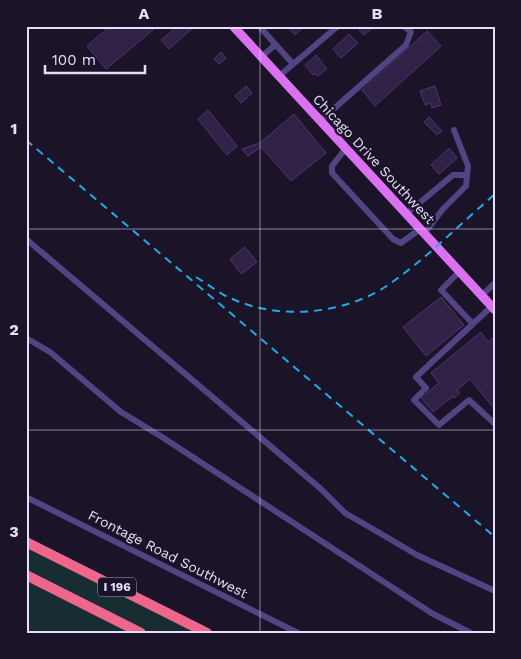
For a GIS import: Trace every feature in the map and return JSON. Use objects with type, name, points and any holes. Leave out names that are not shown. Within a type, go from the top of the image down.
[{"type":"highway","name":"I 196","points":[[26,542],[207,633]]},
{"type":"highway","name":"I 196","points":[[26,575],[142,633]]},
{"type":"main road","name":"Chicago Drive Southwest","points":[[233,26],[493,309]]},
{"type":"street","points":[[259,26],[293,64]]},
{"type":"street","points":[[279,76],[338,26]]},
{"type":"street","points":[[320,121],[406,45],[411,32],[404,26]]},
{"type":"street","points":[[261,57],[275,45]]},
{"type":"street","points":[[346,148],[332,166],[332,174],[393,239],[401,243],[422,232],[466,186],[468,166],[454,130]]},
{"type":"street","points":[[406,214],[452,174],[467,175]]},
{"type":"street","points":[[26,239],[322,489],[346,513],[417,555],[495,591]]},
{"type":"street","points":[[459,272],[441,290],[473,324]]},
{"type":"street","points":[[481,296],[495,283]]},
{"type":"street","points":[[493,309],[473,324],[416,377],[426,388],[414,400],[439,426],[469,400],[495,424]]},
{"type":"street","points":[[26,338],[50,352],[121,412],[433,614],[471,633]]},
{"type":"street","name":"Frontage Road Southwest","points":[[26,497],[298,633]]},
{"type":"green space","points":[[26,542],[207,633],[26,633]]},
{"type":"building","points":[[110,26],[150,26],[153,30],[106,69],[87,46]]},
{"type":"building","points":[[178,26],[195,26],[169,49],[161,40]]},
{"type":"building","points":[[287,26],[304,26],[295,35]]},
{"type":"building","points":[[364,26],[375,26],[364,35],[359,30]]},
{"type":"building","points":[[427,31],[441,46],[375,106],[362,90]]},
{"type":"building","points":[[349,34],[358,43],[341,58],[333,49]]},
{"type":"building","points":[[221,52],[226,58],[219,64],[214,59]]},
{"type":"building","points":[[316,55],[327,69],[318,76],[315,73],[313,75],[305,65]]},
{"type":"building","points":[[246,86],[252,93],[241,103],[235,96]]},
{"type":"building","points":[[435,86],[441,105],[432,108],[431,103],[425,105],[420,91]]},
{"type":"building","points":[[208,110],[237,146],[227,155],[198,119]]},
{"type":"building","points":[[294,114],[326,153],[291,181],[261,147],[248,156],[242,149],[260,143]]},
{"type":"building","points":[[429,117],[442,131],[437,135],[424,122]]},
{"type":"building","points":[[449,148],[457,158],[439,174],[431,165]]},
{"type":"building","points":[[245,247],[257,262],[241,274],[230,259]]},
{"type":"building","points":[[441,297],[464,325],[426,356],[403,327]]},
{"type":"building","points":[[481,332],[488,342],[495,337],[495,406],[493,407],[470,379],[457,390],[460,393],[454,398],[453,396],[433,412],[421,398],[439,383],[431,373]]},
{"type":"railway","points":[[26,140],[495,537]]},
{"type":"railway","points":[[196,277],[230,298],[272,310],[312,311],[350,303],[385,287],[399,277],[495,194]]}]
